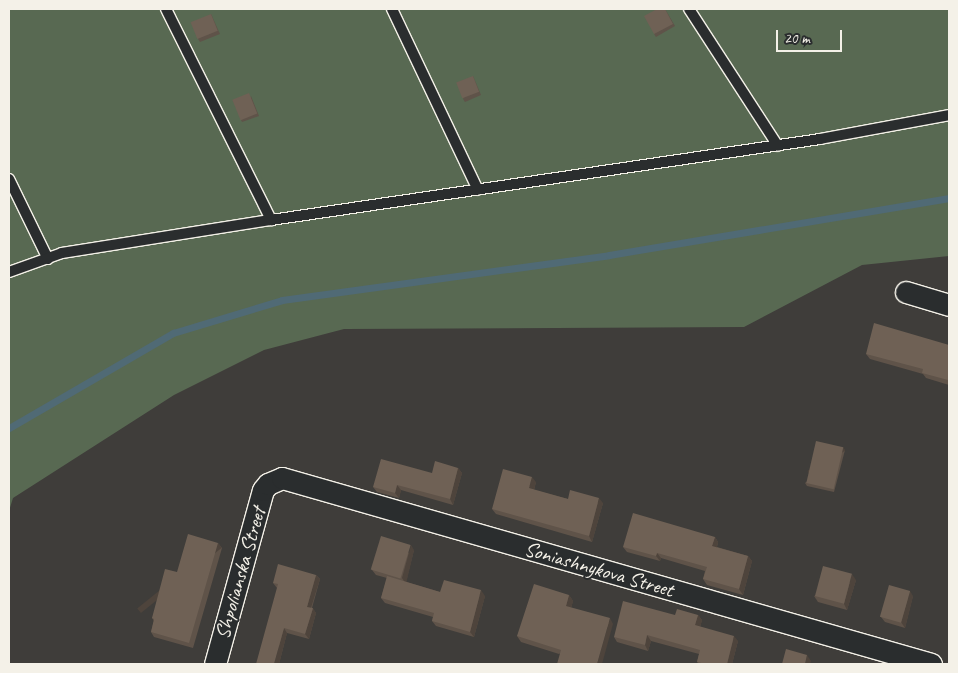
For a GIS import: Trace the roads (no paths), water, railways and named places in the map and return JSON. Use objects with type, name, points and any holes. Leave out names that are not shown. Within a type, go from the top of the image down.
[{"type":"street","points":[[906,292],[949,305]]},
{"type":"street","name":"Soniashnykova Street","points":[[268,484],[282,478],[931,664]]},
{"type":"street","name":"Shpolianska Street","points":[[214,664],[263,490],[268,484]]},
{"type":"lane","points":[[166,9],[271,220]]},
{"type":"lane","points":[[392,9],[478,190]]},
{"type":"lane","points":[[690,9],[778,146]]},
{"type":"lane","points":[[9,272],[62,253],[271,220],[778,146],[949,115]]},
{"type":"lane","points":[[9,179],[48,259]]},
{"type":"waterway","points":[[9,428],[173,333],[282,300],[609,255],[949,198]]}]
